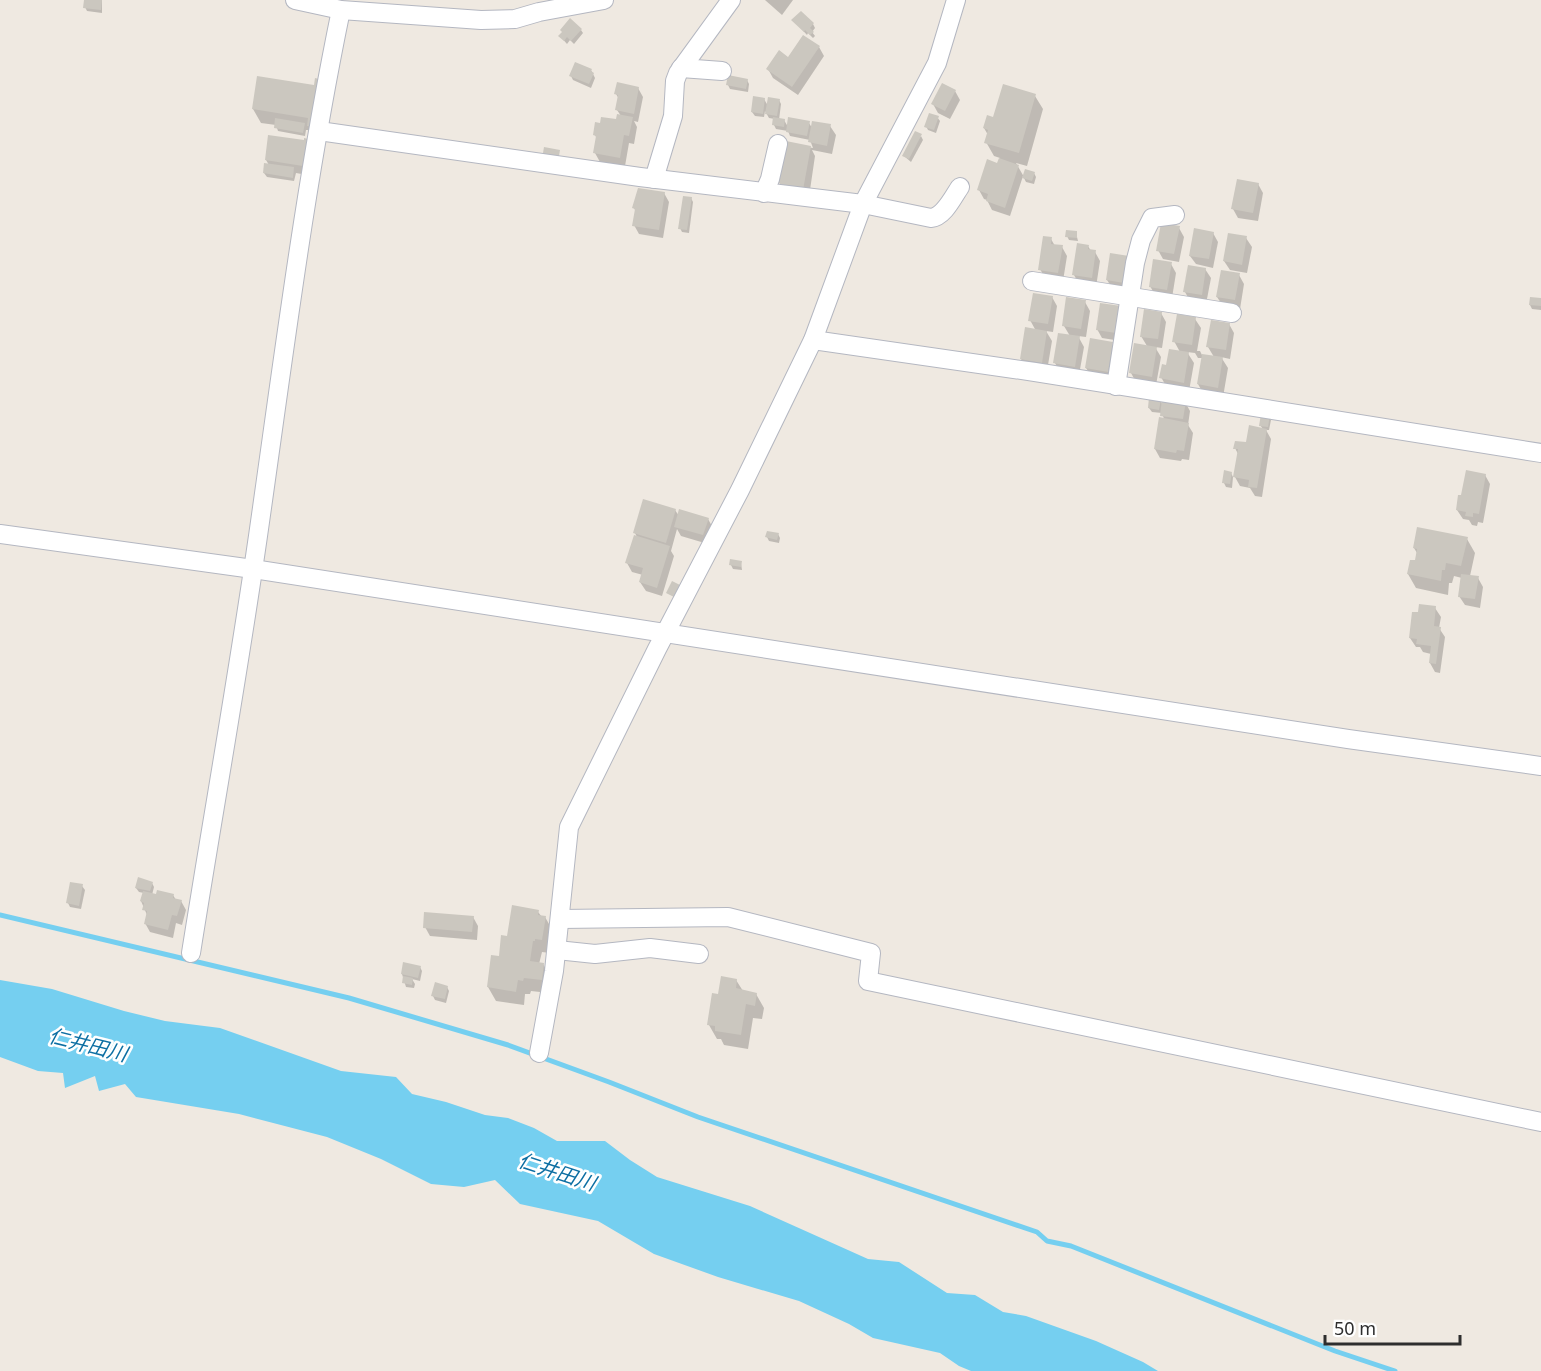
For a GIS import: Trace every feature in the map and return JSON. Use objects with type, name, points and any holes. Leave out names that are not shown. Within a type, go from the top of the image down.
[{"type":"street","points":[[295,0],[342,10],[481,20],[514,19],[604,0]]},
{"type":"street","points":[[654,179],[673,116],[675,81],[681,68],[731,0]]},
{"type":"street","points":[[539,1053],[557,950],[569,827],[740,490],[813,340],[863,204],[937,63],[956,0]]},
{"type":"street","points":[[191,953],[253,569],[298,258],[327,77],[342,10]]},
{"type":"street","points":[[681,68],[722,71]]},
{"type":"street","points":[[319,131],[654,179],[863,204],[936,218],[960,187]]},
{"type":"street","points":[[764,193],[778,144]]},
{"type":"street","points":[[1116,386],[1135,263],[1141,240],[1152,218],[1175,215]]},
{"type":"street","points":[[1032,281],[1232,313]]},
{"type":"street","points":[[813,340],[1541,453]]},
{"type":"street","points":[[0,534],[253,569],[1348,739],[1541,766]]},
{"type":"street","points":[[560,919],[728,917],[871,953],[868,981],[1541,1122]]},
{"type":"street","points":[[557,950],[596,954],[650,948],[699,954]]},
{"type":"water","name":"仁井田川","points":[[0,980],[52,989],[165,1021],[220,1028],[341,1071],[396,1077],[412,1094],[485,1115],[508,1118],[534,1128],[557,1141],[605,1141],[657,1177],[750,1206],[868,1259],[899,1262],[947,1293],[975,1295],[1003,1312],[1026,1316],[1096,1341],[1158,1371],[971,1371],[940,1353],[873,1338],[799,1301],[718,1277],[654,1254],[598,1221],[520,1204],[495,1180],[464,1187],[431,1184],[381,1159],[327,1137],[239,1114],[136,1097],[125,1084],[99,1091],[95,1076],[65,1088],[63,1073],[38,1071],[0,1057]]},
{"type":"building","points":[[84,0],[102,0],[101,10],[83,8]]},
{"type":"building","points":[[801,11],[814,23],[810,28],[814,32],[810,35],[791,20]]},
{"type":"building","points":[[570,18],[582,29],[571,41],[567,37],[564,41],[558,36]]},
{"type":"building","points":[[803,35],[820,46],[792,87],[766,69],[779,50],[788,57]]},
{"type":"building","points":[[575,62],[592,69],[594,73],[589,84],[569,76]]},
{"type":"building","points":[[728,75],[748,79],[746,89],[726,85]]},
{"type":"building","points":[[257,76],[314,85],[315,78],[323,80],[315,127],[307,126],[308,118],[252,109]]},
{"type":"building","points":[[617,82],[639,87],[634,114],[615,110],[618,95],[614,94]]},
{"type":"building","points":[[942,83],[956,90],[945,111],[931,104]]},
{"type":"building","points":[[1003,84],[1036,94],[1019,153],[984,143],[988,130],[983,128],[987,115],[993,117]]},
{"type":"building","points":[[753,96],[765,98],[763,114],[751,112]]},
{"type":"building","points":[[768,97],[780,99],[777,116],[765,114]]},
{"type":"building","points":[[929,113],[939,116],[934,130],[924,127]]},
{"type":"building","points":[[617,114],[633,117],[629,136],[624,135],[620,158],[593,153],[596,136],[593,135],[595,122],[600,123],[601,117],[616,119]]},
{"type":"building","points":[[773,117],[785,119],[784,127],[772,125]]},
{"type":"building","points":[[788,117],[810,121],[807,136],[786,132]]},
{"type":"building","points":[[275,118],[305,123],[303,133],[274,128]]},
{"type":"building","points":[[812,121],[831,124],[827,146],[808,142]]},
{"type":"building","points":[[915,131],[922,134],[909,159],[902,156]]},
{"type":"building","points":[[268,135],[313,140],[309,167],[265,160]]},
{"type":"building","points":[[786,141],[811,146],[803,190],[779,186],[780,183],[777,183]]},
{"type":"building","points":[[544,147],[560,150],[558,162],[542,159]]},
{"type":"building","points":[[999,158],[1019,165],[1005,208],[986,201],[988,194],[977,190],[987,159],[997,163]]},
{"type":"building","points":[[264,163],[294,167],[293,178],[263,173]]},
{"type":"building","points":[[1025,169],[1035,172],[1032,181],[1022,178]]},
{"type":"building","points":[[1237,179],[1259,183],[1253,213],[1231,209]]},
{"type":"building","points":[[638,188],[665,192],[659,230],[632,226],[635,209],[632,208]]},
{"type":"building","points":[[683,196],[692,197],[687,230],[678,229]]},
{"type":"building","points":[[1161,223],[1180,226],[1174,254],[1156,251]]},
{"type":"building","points":[[1194,228],[1214,232],[1209,259],[1189,256]]},
{"type":"building","points":[[1066,230],[1077,231],[1077,238],[1065,237]]},
{"type":"building","points":[[1228,233],[1247,236],[1242,265],[1223,261]]},
{"type":"building","points":[[1043,236],[1052,237],[1051,244],[1063,245],[1058,273],[1038,270]]},
{"type":"building","points":[[1077,243],[1089,245],[1088,249],[1096,250],[1092,278],[1072,275]]},
{"type":"building","points":[[1110,253],[1129,256],[1124,283],[1106,280]]},
{"type":"building","points":[[1153,259],[1172,262],[1167,290],[1149,287]]},
{"type":"building","points":[[1188,265],[1206,268],[1202,295],[1183,292]]},
{"type":"building","points":[[1221,270],[1240,273],[1235,300],[1216,297]]},
{"type":"building","points":[[1033,293],[1053,296],[1048,324],[1028,321]]},
{"type":"building","points":[[1066,297],[1086,300],[1081,329],[1062,326]]},
{"type":"building","points":[[1530,297],[1541,298],[1541,306],[1529,305]]},
{"type":"building","points":[[1100,303],[1121,306],[1116,333],[1096,330]]},
{"type":"building","points":[[1144,309],[1162,312],[1158,339],[1140,337]]},
{"type":"building","points":[[1177,314],[1196,317],[1192,345],[1172,342]]},
{"type":"building","points":[[1211,320],[1230,323],[1226,350],[1206,347]]},
{"type":"building","points":[[1025,327],[1047,331],[1042,363],[1020,359]]},
{"type":"building","points":[[1058,333],[1080,336],[1075,367],[1053,363]]},
{"type":"building","points":[[1090,338],[1113,342],[1108,372],[1085,368]]},
{"type":"building","points":[[1134,343],[1157,347],[1152,377],[1129,373]]},
{"type":"building","points":[[1169,349],[1189,352],[1184,383],[1159,378],[1162,364],[1166,365]]},
{"type":"building","points":[[1202,354],[1223,357],[1218,388],[1197,384]]},
{"type":"building","points":[[1149,397],[1161,399],[1159,410],[1148,408]]},
{"type":"building","points":[[1162,398],[1186,401],[1183,419],[1160,416]]},
{"type":"building","points":[[1261,414],[1270,415],[1268,427],[1259,426]]},
{"type":"building","points":[[1159,417],[1189,423],[1184,451],[1177,450],[1176,453],[1154,449]]},
{"type":"building","points":[[1249,425],[1267,429],[1257,488],[1248,487],[1249,480],[1233,477],[1238,449],[1233,449],[1235,441],[1246,442]]},
{"type":"building","points":[[1224,470],[1232,472],[1230,484],[1222,483]]},
{"type":"building","points":[[1466,470],[1486,474],[1479,514],[1473,513],[1473,517],[1465,516],[1466,512],[1456,510]]},
{"type":"building","points":[[643,499],[676,509],[666,543],[633,533]]},
{"type":"building","points":[[679,509],[709,518],[703,535],[674,527]]},
{"type":"building","points":[[1417,527],[1468,537],[1461,566],[1446,563],[1445,570],[1442,570],[1441,581],[1407,574],[1410,560],[1415,560],[1417,549],[1413,548]]},
{"type":"building","points":[[767,531],[779,533],[777,540],[765,537]]},
{"type":"building","points":[[634,535],[670,546],[657,588],[639,582],[643,568],[625,563]]},
{"type":"building","points":[[730,559],[742,561],[741,567],[729,565]]},
{"type":"building","points":[[1461,574],[1479,576],[1475,599],[1458,597]]},
{"type":"building","points":[[672,581],[682,586],[676,598],[666,593]]},
{"type":"building","points":[[1419,604],[1436,606],[1434,626],[1441,627],[1436,664],[1429,663],[1431,646],[1416,644],[1417,639],[1409,638],[1412,612],[1418,612]]},
{"type":"building","points":[[138,877],[153,882],[150,891],[135,888]]},
{"type":"building","points":[[70,882],[83,884],[79,906],[66,903]]},
{"type":"building","points":[[157,890],[174,894],[173,898],[182,900],[177,916],[172,915],[168,930],[144,924],[147,911],[142,910],[144,903],[140,901],[143,891],[156,894]]},
{"type":"building","points":[[512,905],[539,910],[538,915],[546,916],[542,940],[533,941],[530,961],[544,963],[542,980],[524,978],[523,981],[518,980],[516,992],[487,987],[491,955],[499,956],[501,935],[507,936]]},
{"type":"building","points":[[424,912],[474,916],[472,932],[423,928]]},
{"type":"building","points":[[403,962],[421,966],[418,978],[401,974]]},
{"type":"building","points":[[403,976],[413,978],[412,985],[402,983]]},
{"type":"building","points":[[721,976],[737,979],[736,988],[757,993],[755,1006],[746,1004],[741,1035],[715,1031],[715,1026],[707,1025],[712,993],[718,994]]},
{"type":"building","points":[[435,982],[448,986],[445,999],[431,996]]},
{"type":"waterway","points":[[0,915],[349,998],[508,1045],[698,1117],[1037,1232],[1047,1241],[1071,1246],[1335,1351],[1395,1371]]}]
